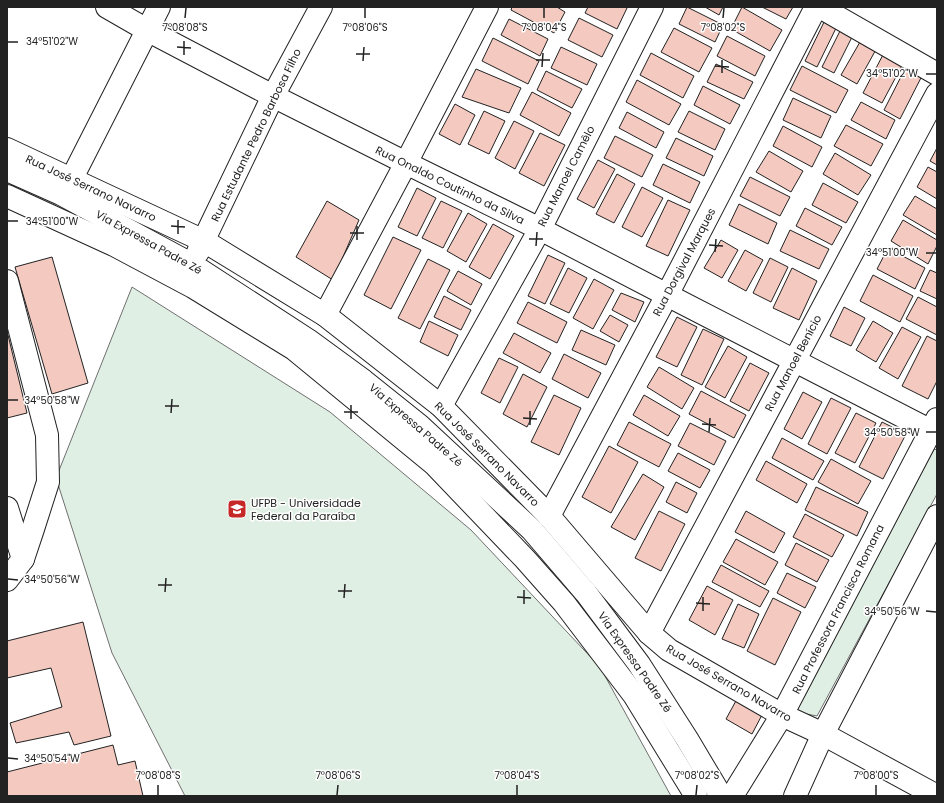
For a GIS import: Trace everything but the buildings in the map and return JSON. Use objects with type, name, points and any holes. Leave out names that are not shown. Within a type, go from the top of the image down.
[{"type":"street","name":"Rua Onaldo Coutinho da Silva","points":[[107,7],[147,30],[273,96],[540,229],[795,360],[935,427]]},
{"type":"street","points":[[72,178],[159,7]]},
{"type":"street","name":"Rua Estudante Pedro Barbosa Filho","points":[[191,264],[204,241],[273,96],[321,7]]},
{"type":"street","points":[[324,315],[406,163],[487,7]]},
{"type":"street","name":"Rua Manoel Camêlo","points":[[442,406],[540,229],[652,7]]},
{"type":"street","name":"Rua Dorgival Marques","points":[[549,516],[667,295],[816,7]]},
{"type":"street","points":[[820,7],[937,74]]},
{"type":"street","name":"Rua Manoel Benício","points":[[649,633],[937,94]]},
{"type":"street","name":"Rua José Serrano Navarro","points":[[7,149],[72,178],[204,241],[324,315],[442,406],[549,516],[649,633],[669,650],[782,715],[823,734],[937,796]]},
{"type":"street","name":"Via Expressa Padre Zé","points":[[7,170],[61,194],[191,264],[308,340],[364,381],[419,425],[532,530],[586,593],[639,664],[721,796]]},
{"type":"street","name":"Via Expressa Padre Zé","points":[[7,196],[114,245],[193,287],[294,349],[434,464],[525,559],[564,604],[634,695],[696,796]]},
{"type":"street","points":[[7,281],[47,435],[48,482],[23,559],[7,580]]},
{"type":"street","name":"Rua Professora Francisca Romana","points":[[732,796],[782,715],[935,427]]},
{"type":"street","points":[[7,508],[23,559]]},
{"type":"street","points":[[795,796],[823,734],[937,516]]},
{"type":"green space","name":"UFPB - Universidade Federal da Paraíba","points":[[132,287],[330,412],[471,530],[600,667],[671,796],[185,796],[112,653],[56,478]]},
{"type":"green space","points":[[934,449],[937,450],[937,494],[817,716],[796,712]]},
{"type":"place","name":"UFPB - Universidade Federal da Paraíba","points":[[237,509]]}]
